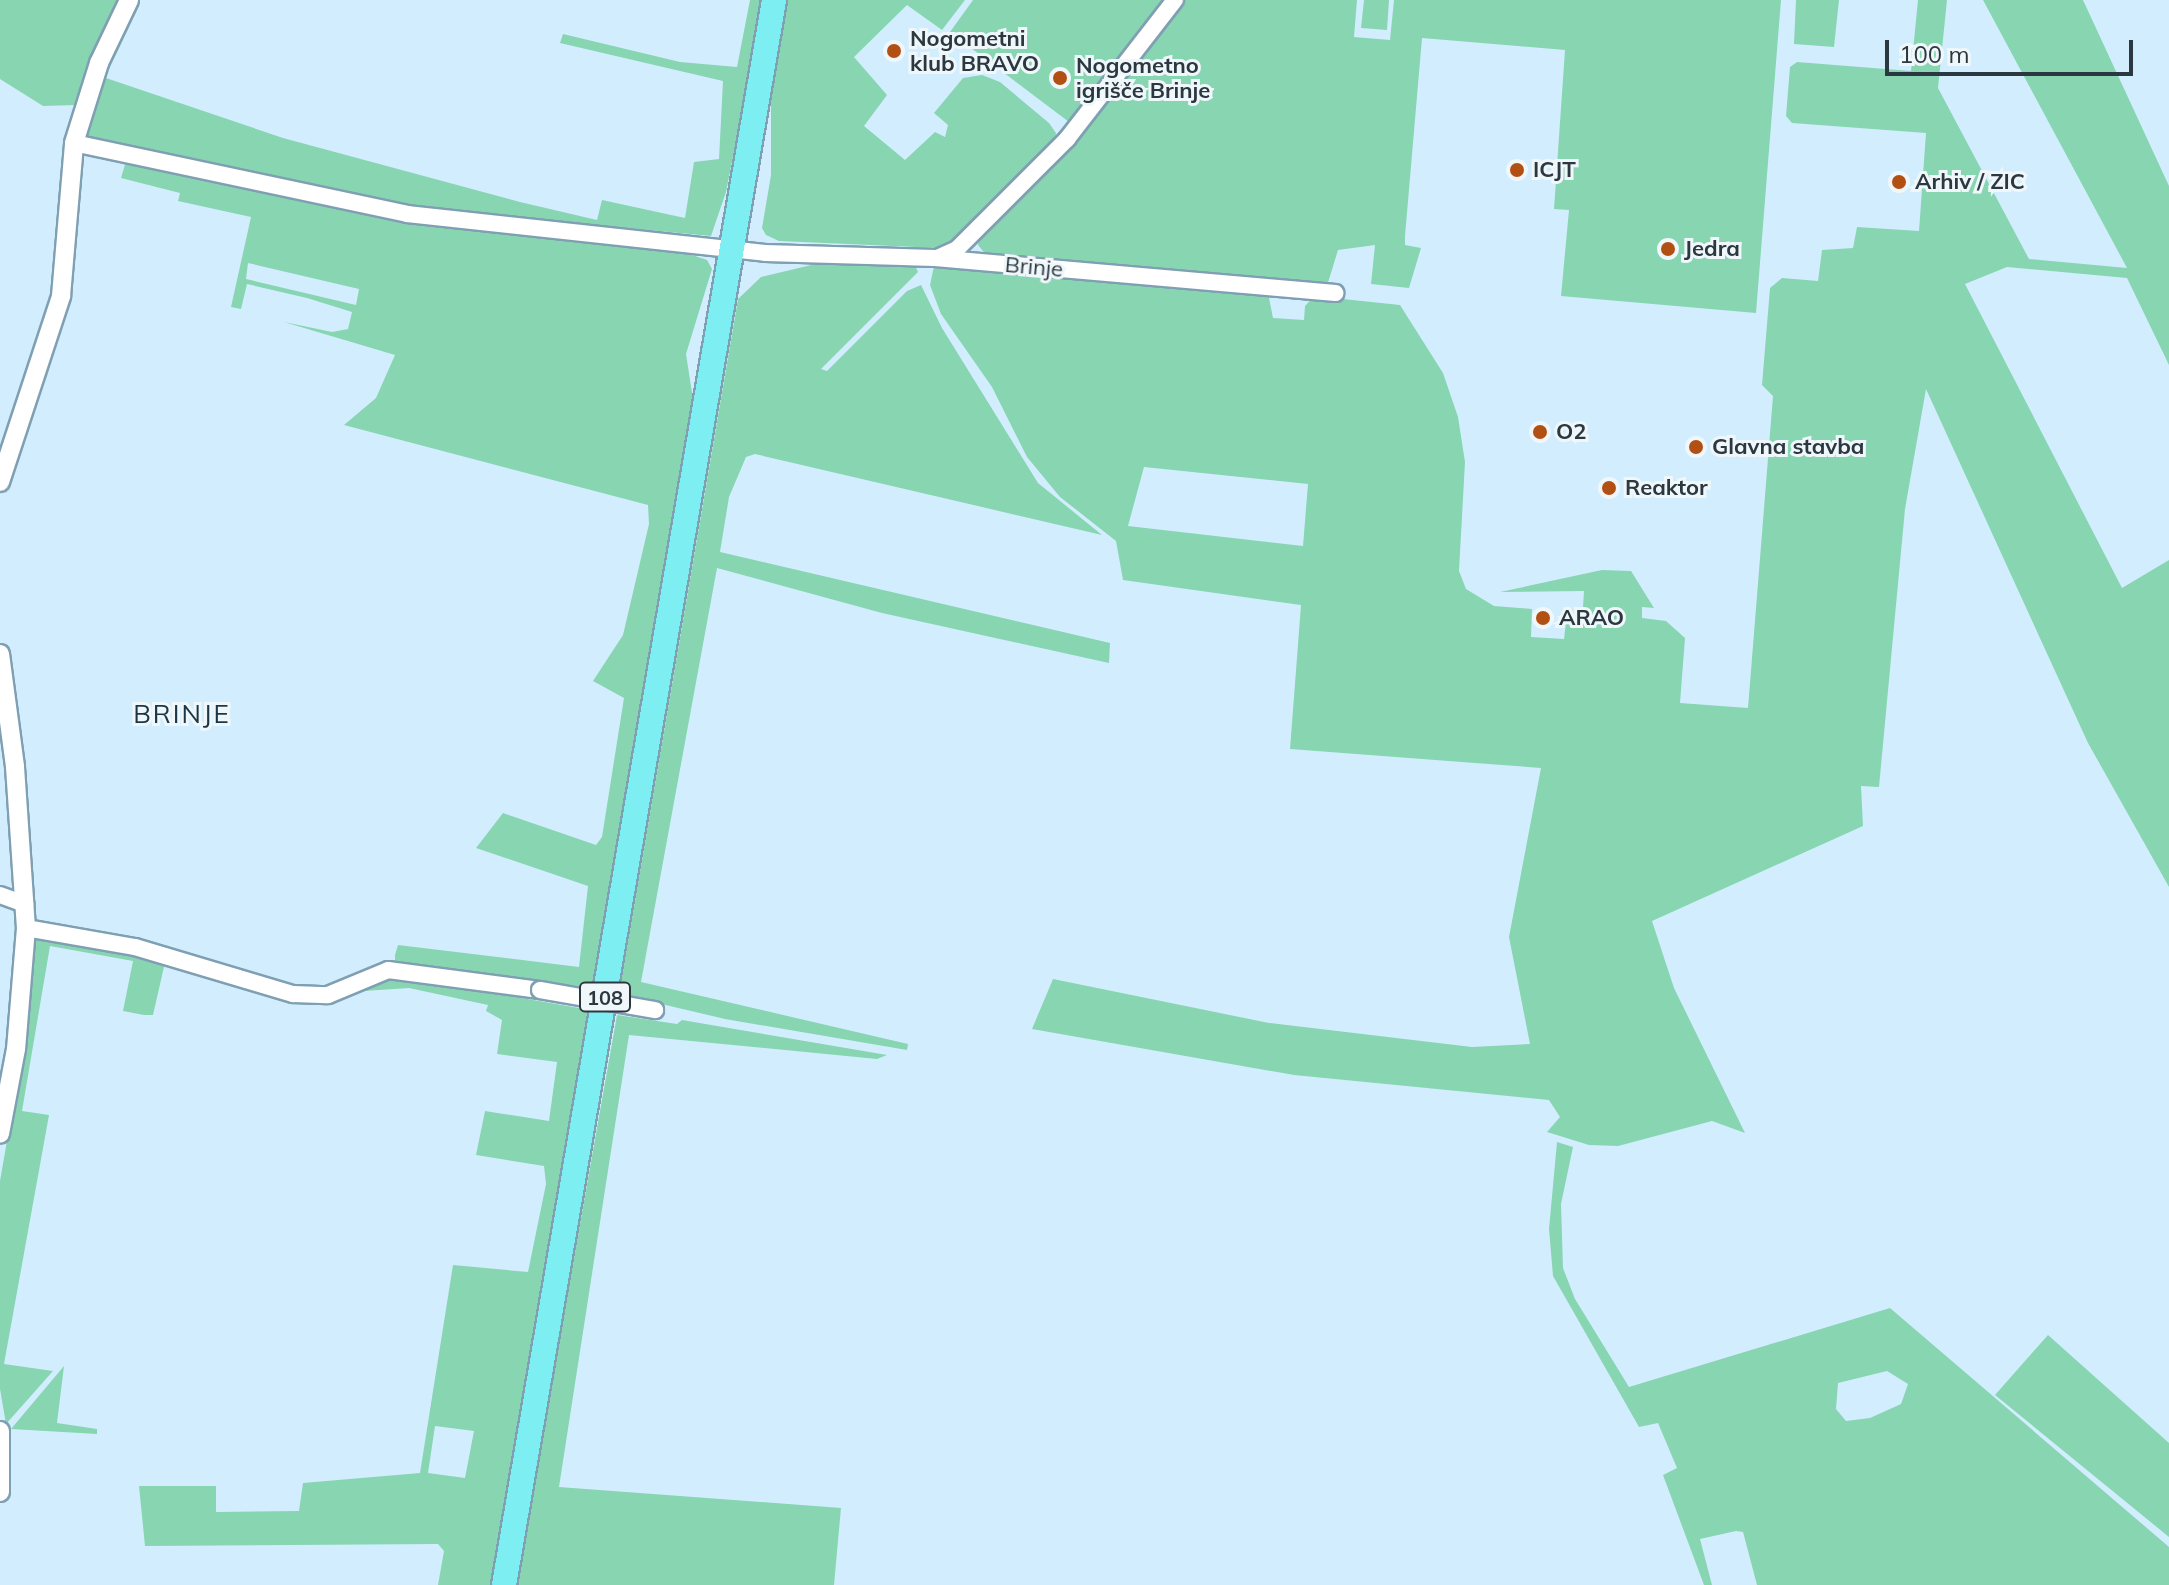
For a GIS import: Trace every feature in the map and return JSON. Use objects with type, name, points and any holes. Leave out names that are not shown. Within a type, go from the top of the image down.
[{"type":"main road","name":"108","points":[[504,1585],[774,0]]},
{"type":"street","points":[[0,482],[61,296],[74,143],[99,63],[129,0]]},
{"type":"street","points":[[935,258],[957,249],[1067,139],[1175,0]]},
{"type":"street","name":"Brinje","points":[[74,143],[407,214],[733,250],[935,258],[1335,293]]},
{"type":"street","points":[[0,654],[26,928],[16,1049],[0,1134]]},
{"type":"street","points":[[0,895],[25,904]]},
{"type":"street","points":[[26,928],[135,947],[293,994],[328,995],[388,970],[540,990],[655,1010]]},
{"type":"street","points":[[0,1431],[0,1492]]},
{"type":"green space","points":[[0,0],[121,0],[76,105],[43,106],[0,79]]},
{"type":"green space","points":[[750,0],[764,0],[726,192],[711,236],[410,207],[86,136],[103,77],[283,138],[520,202],[597,220],[602,200],[685,218],[694,162],[719,159],[723,81],[560,43],[563,34],[680,62],[737,67]]},
{"type":"green space","points":[[786,0],[965,0],[942,30],[907,5],[854,57],[887,95],[864,126],[905,160],[935,132],[945,137],[948,125],[934,113],[963,78],[982,75],[1000,82],[1049,123],[1056,133],[1054,145],[965,232],[939,248],[779,241],[766,235],[762,228],[771,175],[771,87]]},
{"type":"green space","name":"Nogometno igrišče Brinje","points":[[973,0],[1167,0],[1073,125],[950,32]]},
{"type":"green space","points":[[1184,0],[1357,0],[1354,37],[1390,40],[1394,0],[1781,0],[1756,313],[1561,296],[1569,210],[1554,209],[1565,50],[1422,38],[1405,236],[1405,245],[1421,248],[1409,288],[1371,284],[1375,245],[1338,250],[1327,286],[987,256],[978,245],[979,235],[1094,118]]},
{"type":"green space","points":[[1364,0],[1389,0],[1387,30],[1361,28]]},
{"type":"green space","points":[[1796,0],[1839,0],[1834,47],[1794,44]]},
{"type":"green space","points":[[1918,0],[1947,0],[1938,88],[2029,259],[2127,268],[1983,0],[2083,0],[2169,186],[2169,365],[2127,278],[2007,267],[1965,284],[2122,588],[2169,560],[2169,887],[2088,743],[1926,389],[1905,509],[1879,787],[1861,786],[1863,826],[1652,921],[1674,988],[1745,1133],[1712,1121],[1618,1146],[1589,1145],[1547,1132],[1560,1117],[1549,1100],[1294,1075],[1032,1029],[1053,979],[1269,1023],[1472,1047],[1530,1044],[1509,937],[1541,768],[1290,749],[1301,605],[1123,580],[1116,541],[1060,497],[1027,457],[992,387],[941,314],[930,285],[934,266],[1268,293],[1273,318],[1304,320],[1305,306],[1314,296],[1400,305],[1443,373],[1458,417],[1465,462],[1459,571],[1466,589],[1494,606],[1532,609],[1531,637],[1564,639],[1566,622],[1582,623],[1584,591],[1500,592],[1602,570],[1631,571],[1654,608],[1642,607],[1642,618],[1666,621],[1685,638],[1680,703],[1748,708],[1773,396],[1762,385],[1770,288],[1782,278],[1818,281],[1822,250],[1853,248],[1857,227],[1919,231],[1926,133],[1792,123],[1786,116],[1790,67],[1797,62],[1911,71]],"holes":[[[1144,467],[1308,484],[1303,546],[1128,526]]]},
{"type":"green space","points":[[126,161],[260,191],[606,239],[622,248],[636,243],[665,246],[707,260],[712,269],[686,354],[693,399],[594,988],[395,964],[395,955],[398,945],[579,967],[588,886],[476,848],[503,813],[596,845],[602,837],[624,698],[593,681],[623,635],[649,524],[648,505],[344,425],[376,398],[395,355],[284,322],[332,332],[348,329],[352,312],[307,298],[247,284],[241,309],[231,307],[251,217],[178,201],[180,193],[121,178]],"holes":[[[248,263],[359,289],[356,305],[246,279]]]},
{"type":"green space","points":[[824,262],[915,265],[918,272],[821,369],[827,371],[907,291],[921,285],[942,328],[1038,483],[1102,535],[755,454],[746,457],[729,497],[720,552],[1110,643],[1109,663],[882,613],[717,568],[641,982],[908,1044],[907,1050],[725,1019],[619,994],[738,299],[761,277]]},
{"type":"green space","points":[[40,934],[166,958],[153,1015],[144,1015],[123,1011],[133,961],[50,946],[22,1111],[49,1115],[4,1364],[53,1371],[6,1424],[0,1389],[0,1181],[29,1014],[34,938]]},
{"type":"green space","points":[[398,975],[519,991],[522,998],[590,1010],[493,1585],[438,1585],[444,1551],[438,1544],[145,1546],[139,1486],[216,1486],[216,1512],[299,1511],[303,1483],[420,1473],[453,1265],[528,1272],[546,1184],[544,1166],[476,1155],[485,1111],[549,1121],[557,1062],[497,1054],[502,1020],[486,1011],[488,1005],[409,988],[349,992]],"holes":[[[435,1426],[474,1431],[465,1478],[428,1473]]]},
{"type":"green space","points":[[617,1015],[677,1024],[682,1020],[887,1055],[877,1059],[629,1035],[559,1487],[841,1508],[834,1585],[516,1585]]},
{"type":"green space","points":[[1557,1142],[1573,1147],[1561,1204],[1563,1268],[1575,1299],[1629,1387],[1890,1308],[2169,1547],[2169,1585],[1757,1585],[1743,1532],[1736,1531],[1700,1539],[1712,1585],[1704,1585],[1663,1475],[1677,1468],[1658,1423],[1639,1427],[1553,1276],[1549,1229]],"holes":[[[1887,1371],[1908,1384],[1901,1404],[1870,1418],[1846,1421],[1836,1409],[1838,1383]]]},
{"type":"green space","points":[[2048,1335],[2169,1443],[2169,1537],[1995,1395]]},
{"type":"green space","points":[[64,1366],[57,1423],[97,1429],[97,1434],[11,1429]]},
{"type":"place","name":"Nogometni klub BRAVO","points":[[894,51]]},
{"type":"place","name":"Nogometno igrišče Brinje","points":[[1060,78]]},
{"type":"place","name":"ICJT","points":[[1517,170]]},
{"type":"place","name":"Arhiv / ZIC","points":[[1899,182]]},
{"type":"place","name":"Jedra","points":[[1668,249]]},
{"type":"place","name":"O2","points":[[1540,432]]},
{"type":"place","name":"Glavna stavba","points":[[1696,447]]},
{"type":"place","name":"Reaktor","points":[[1609,488]]},
{"type":"place","name":"ARAO","points":[[1543,618]]},
{"type":"district","name":"BRINJE","points":[[182,714]]}]
